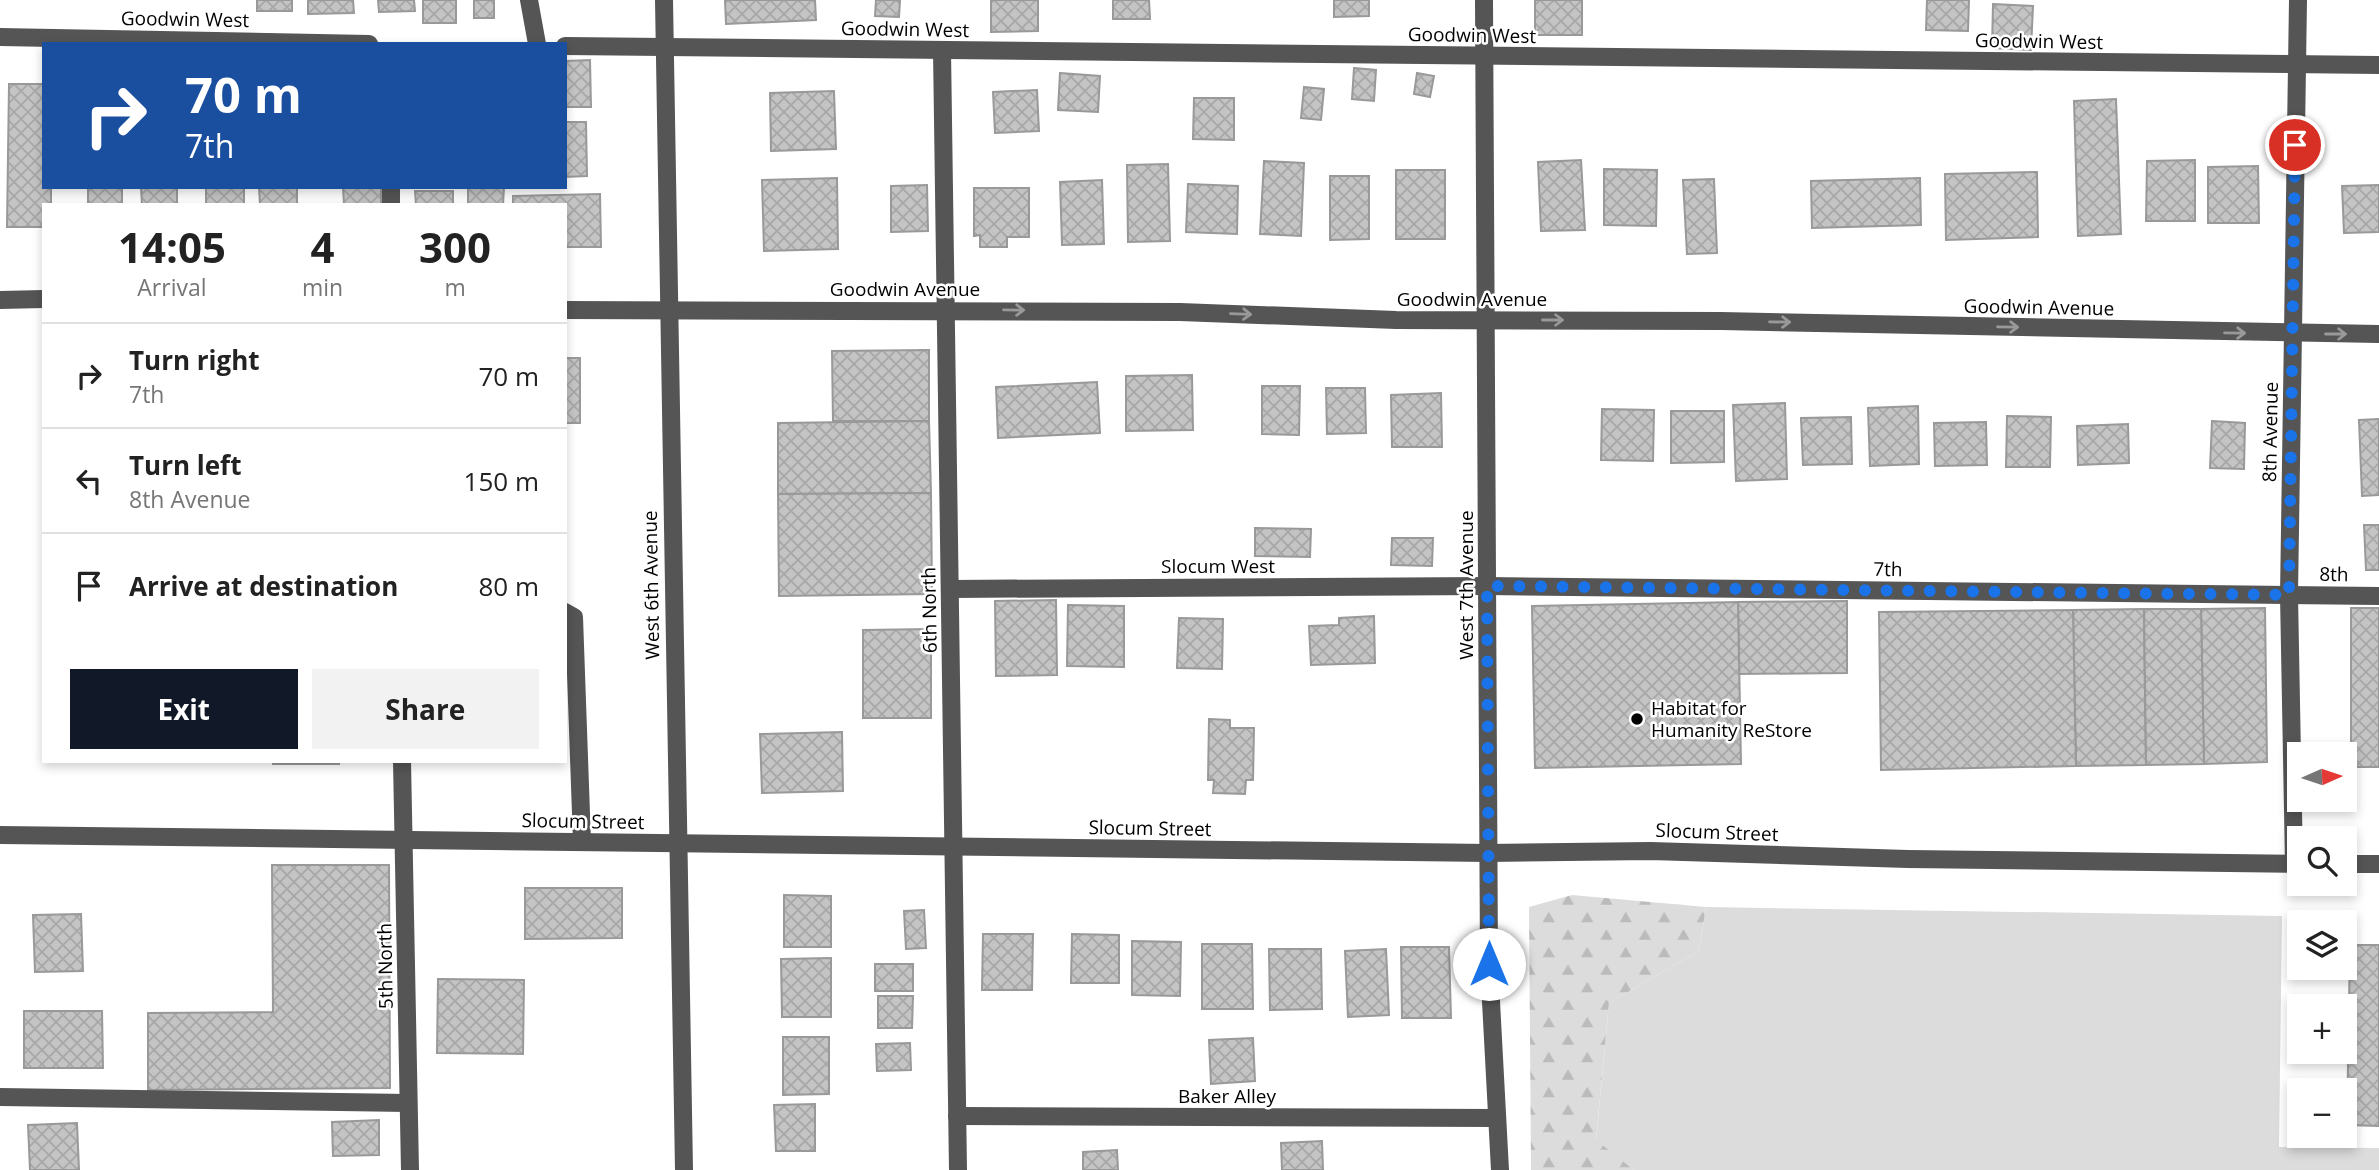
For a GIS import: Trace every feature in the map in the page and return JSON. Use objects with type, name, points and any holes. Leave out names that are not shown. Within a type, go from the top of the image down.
[{"type":"street","points":[[529,0],[537,42]]},
{"type":"street","name":"West 6th Avenue","points":[[664,0],[684,1170]]},
{"type":"street","name":"West 7th Avenue","points":[[1484,0],[1489,964],[1500,1170]]},
{"type":"street","name":"8th Avenue","points":[[2296,826],[2289,595],[2298,0]]},
{"type":"street","name":"Goodwin West","points":[[0,37],[264,42]]},
{"type":"street","name":"Goodwin West","points":[[567,46],[2379,65]]},
{"type":"street","name":"6th North","points":[[942,50],[958,1170]]},
{"type":"street","points":[[0,300],[42,299]]},
{"type":"street","name":"Goodwin Avenue","points":[[567,310],[1180,312],[1396,320],[1721,321],[2379,334]]},
{"type":"street","name":"Slocum West","points":[[950,589],[1487,586]]},
{"type":"street","name":"7th","points":[[1487,586],[2289,595]]},
{"type":"street","name":"8th","points":[[2289,595],[2379,596]]},
{"type":"street","points":[[567,613],[574,617],[582,842]]},
{"type":"street","name":"5th North","points":[[402,763],[410,1170]]},
{"type":"street","name":"Slocum Street","points":[[0,835],[1488,853],[1651,851],[1908,859],[2287,864]]},
{"type":"street","points":[[2357,864],[2379,864]]},
{"type":"street","points":[[0,1097],[408,1103]]},
{"type":"street","name":"Baker Alley","points":[[957,1116],[1497,1118]]},
{"type":"green space","points":[[1572,895],[1706,907],[1699,951],[1609,1003],[1596,1140],[1634,1170],[1531,1170],[1529,907]]},
{"type":"green space","points":[[1706,907],[2282,916],[2279,1147],[2379,1148],[2379,1170],[1634,1170],[1596,1141],[1609,1003],[1699,951]]},
{"type":"building","points":[[257,0],[292,0],[292,11],[257,11]]},
{"type":"building","points":[[308,0],[353,0],[354,13],[308,14]]},
{"type":"building","points":[[378,0],[414,0],[415,11],[379,12]]},
{"type":"building","points":[[423,0],[456,0],[456,23],[423,23]]},
{"type":"building","points":[[474,0],[494,0],[494,18],[474,18]]},
{"type":"building","points":[[725,0],[815,0],[816,20],[726,24]]},
{"type":"building","points":[[876,0],[900,0],[899,17],[875,16]]},
{"type":"building","points":[[991,0],[1038,0],[1038,31],[991,32]]},
{"type":"building","points":[[1113,0],[1149,0],[1150,19],[1113,19]]},
{"type":"building","points":[[1334,0],[1369,0],[1369,16],[1334,17]]},
{"type":"building","points":[[1535,0],[1582,0],[1582,35],[1535,35]]},
{"type":"building","points":[[1927,0],[1969,0],[1968,31],[1926,30]]},
{"type":"building","points":[[1993,4],[2033,6],[2031,50],[1992,48]]},
{"type":"building","points":[[590,60],[591,107],[567,107],[567,61]]},
{"type":"building","points":[[1354,68],[1376,70],[1374,101],[1352,99]]},
{"type":"building","points":[[1060,73],[1100,76],[1098,112],[1058,110]]},
{"type":"building","points":[[1417,73],[1434,76],[1430,97],[1414,94]]},
{"type":"building","points":[[9,84],[42,84],[42,189],[51,189],[51,203],[42,203],[42,227],[7,227]]},
{"type":"building","points":[[1304,87],[1324,89],[1321,120],[1301,118]]},
{"type":"building","points":[[1037,90],[1039,131],[995,133],[993,92]]},
{"type":"building","points":[[834,91],[836,149],[771,151],[770,93]]},
{"type":"building","points":[[1194,98],[1234,98],[1234,140],[1193,139]]},
{"type":"building","points":[[2116,99],[2121,234],[2078,236],[2074,101]]},
{"type":"building","points":[[567,122],[586,122],[587,176],[567,177]]},
{"type":"building","points":[[1581,160],[1585,230],[1541,231],[1538,162]]},
{"type":"building","points":[[2195,160],[2195,221],[2146,221],[2147,161]]},
{"type":"building","points":[[1264,161],[1304,163],[1301,236],[1260,234]]},
{"type":"building","points":[[1168,164],[1170,241],[1128,242],[1127,165]]},
{"type":"building","points":[[2258,166],[2259,223],[2208,223],[2208,167]]},
{"type":"building","points":[[1604,169],[1657,170],[1656,226],[1604,225]]},
{"type":"building","points":[[1396,170],[1445,170],[1445,239],[1396,239]]},
{"type":"building","points":[[2037,172],[2038,237],[1946,240],[1945,174]]},
{"type":"building","points":[[1330,176],[1369,176],[1369,239],[1330,240]]},
{"type":"building","points":[[837,178],[838,249],[764,251],[762,180]]},
{"type":"building","points":[[1920,178],[1921,225],[1812,228],[1811,181]]},
{"type":"building","points":[[1714,179],[1717,253],[1687,254],[1683,180]]},
{"type":"building","points":[[1102,180],[1104,244],[1062,245],[1060,182]]},
{"type":"building","points":[[1188,184],[1238,186],[1237,234],[1186,232]]},
{"type":"building","points":[[927,185],[928,231],[891,232],[891,186]]},
{"type":"building","points":[[2379,185],[2379,232],[2344,233],[2342,186]]},
{"type":"building","points":[[974,188],[1029,188],[1029,237],[1007,237],[1007,247],[980,247],[980,235],[974,236]]},
{"type":"building","points":[[88,189],[122,189],[122,203],[88,203]]},
{"type":"building","points":[[141,189],[177,189],[177,203],[142,203]]},
{"type":"building","points":[[206,189],[244,189],[244,203],[206,203]]},
{"type":"building","points":[[259,189],[297,189],[297,203],[260,203]]},
{"type":"building","points":[[343,189],[381,189],[381,203],[344,203]]},
{"type":"building","points":[[468,189],[504,189],[503,203],[468,203]]},
{"type":"building","points":[[415,191],[453,191],[453,203],[416,203]]},
{"type":"building","points":[[600,194],[601,247],[567,247],[567,203],[513,203],[513,196]]},
{"type":"building","points":[[929,350],[929,421],[833,421],[832,351]]},
{"type":"building","points":[[567,358],[580,358],[580,423],[567,423]]},
{"type":"building","points":[[1192,375],[1193,430],[1126,431],[1126,376]]},
{"type":"building","points":[[1097,382],[1100,433],[998,438],[996,387]]},
{"type":"building","points":[[1262,386],[1300,386],[1299,435],[1262,434]]},
{"type":"building","points":[[1326,388],[1365,388],[1366,433],[1327,434]]},
{"type":"building","points":[[1441,393],[1442,447],[1392,447],[1391,395]]},
{"type":"building","points":[[1785,403],[1787,479],[1736,481],[1733,405]]},
{"type":"building","points":[[1918,406],[1919,464],[1870,466],[1868,408]]},
{"type":"building","points":[[1602,409],[1654,410],[1653,461],[1601,460]]},
{"type":"building","points":[[1671,411],[1724,411],[1724,462],[1671,463]]},
{"type":"building","points":[[2007,416],[2051,417],[2050,467],[2006,467]]},
{"type":"building","points":[[1851,417],[1852,464],[1803,465],[1801,418]]},
{"type":"building","points":[[2379,419],[2379,495],[2362,496],[2359,420]]},
{"type":"building","points":[[929,421],[931,493],[778,494],[778,423]]},
{"type":"building","points":[[2212,421],[2245,423],[2244,469],[2210,468]]},
{"type":"building","points":[[1986,422],[1987,465],[1935,466],[1934,423]]},
{"type":"building","points":[[2128,424],[2129,463],[2078,465],[2077,426]]},
{"type":"building","points":[[931,493],[932,594],[779,596],[778,494]]},
{"type":"building","points":[[2364,525],[2379,525],[2379,570],[2366,570]]},
{"type":"building","points":[[1255,528],[1311,529],[1310,557],[1255,556]]},
{"type":"building","points":[[1392,538],[1433,538],[1432,566],[1391,565]]},
{"type":"building","points":[[1056,600],[1057,675],[996,676],[995,601]]},
{"type":"building","points":[[1847,601],[1847,673],[1739,674],[1738,602]]},
{"type":"building","name":"Habitat for Humanity ReStore","points":[[1738,602],[1741,764],[1535,768],[1532,606]]},
{"type":"building","points":[[1068,605],[1124,606],[1124,667],[1067,666]]},
{"type":"building","points":[[2265,608],[2267,762],[2204,764],[2201,609]]},
{"type":"building","points":[[2351,608],[2379,608],[2379,767],[2357,767],[2357,742],[2351,742]]},
{"type":"building","points":[[2144,609],[2146,765],[2076,766],[2073,610]]},
{"type":"building","points":[[2144,609],[2201,609],[2204,764],[2146,765]]},
{"type":"building","points":[[2073,610],[2076,766],[1881,770],[1879,612]]},
{"type":"building","points":[[1374,616],[1375,663],[1311,665],[1309,626],[1339,625],[1339,618]]},
{"type":"building","points":[[1179,618],[1223,619],[1222,669],[1177,668]]},
{"type":"building","points":[[931,629],[931,718],[863,718],[863,630]]},
{"type":"building","points":[[1209,719],[1230,720],[1230,728],[1254,728],[1253,780],[1246,780],[1245,794],[1213,793],[1214,780],[1208,780]]},
{"type":"building","points":[[842,732],[843,791],[762,793],[760,734]]},
{"type":"building","points":[[273,763],[339,763],[339,764]]},
{"type":"building","points":[[272,865],[389,865],[390,1088],[148,1090],[148,1013],[273,1012]]},
{"type":"building","points":[[525,888],[622,888],[622,938],[525,939]]},
{"type":"building","points":[[784,895],[831,896],[831,947],[784,947]]},
{"type":"building","points":[[924,910],[926,948],[906,949],[904,911]]},
{"type":"building","points":[[81,914],[83,971],[35,972],[33,915]]},
{"type":"building","points":[[983,934],[1033,934],[1032,990],[982,990]]},
{"type":"building","points":[[1072,934],[1119,935],[1119,983],[1071,983]]},
{"type":"building","points":[[1132,941],[1181,942],[1180,996],[1132,995]]},
{"type":"building","points":[[1202,944],[1252,944],[1253,1009],[1202,1009]]},
{"type":"building","points":[[2357,945],[2379,945],[2379,1126],[2357,1125],[2357,1078],[2348,1078],[2348,1064],[2357,1064],[2357,994],[2349,994],[2349,980],[2357,980]]},
{"type":"building","points":[[1401,947],[1449,947],[1451,1018],[1402,1018]]},
{"type":"building","points":[[1269,949],[1321,949],[1322,1009],[1270,1010]]},
{"type":"building","points":[[1386,949],[1389,1015],[1348,1017],[1345,951]]},
{"type":"building","points":[[831,958],[831,1017],[782,1017],[781,959]]},
{"type":"building","points":[[875,964],[913,964],[913,991],[875,991]]},
{"type":"building","points":[[438,979],[524,980],[523,1054],[437,1053]]},
{"type":"building","points":[[878,996],[913,996],[912,1028],[878,1028]]},
{"type":"building","points":[[24,1011],[102,1011],[103,1068],[24,1068]]},
{"type":"building","points":[[783,1037],[829,1037],[829,1094],[783,1095]]},
{"type":"building","points":[[1253,1038],[1255,1081],[1211,1084],[1209,1040]]},
{"type":"building","points":[[910,1043],[911,1070],[877,1071],[876,1044]]},
{"type":"building","points":[[815,1104],[815,1151],[776,1151],[774,1105]]},
{"type":"building","points":[[379,1120],[379,1155],[333,1156],[332,1122]]},
{"type":"building","points":[[77,1123],[79,1170],[30,1170],[28,1125]]},
{"type":"building","points":[[1322,1141],[1323,1170],[1282,1170],[1281,1143]]},
{"type":"building","points":[[1117,1150],[1118,1170],[1083,1170],[1083,1152]]},
{"type":"place","name":"Habitat for Humanity ReStore","points":[[1637,719]]},
{"type":"route","points":[[1489,964],[1487,586],[2289,595],[2295,145]]}]
